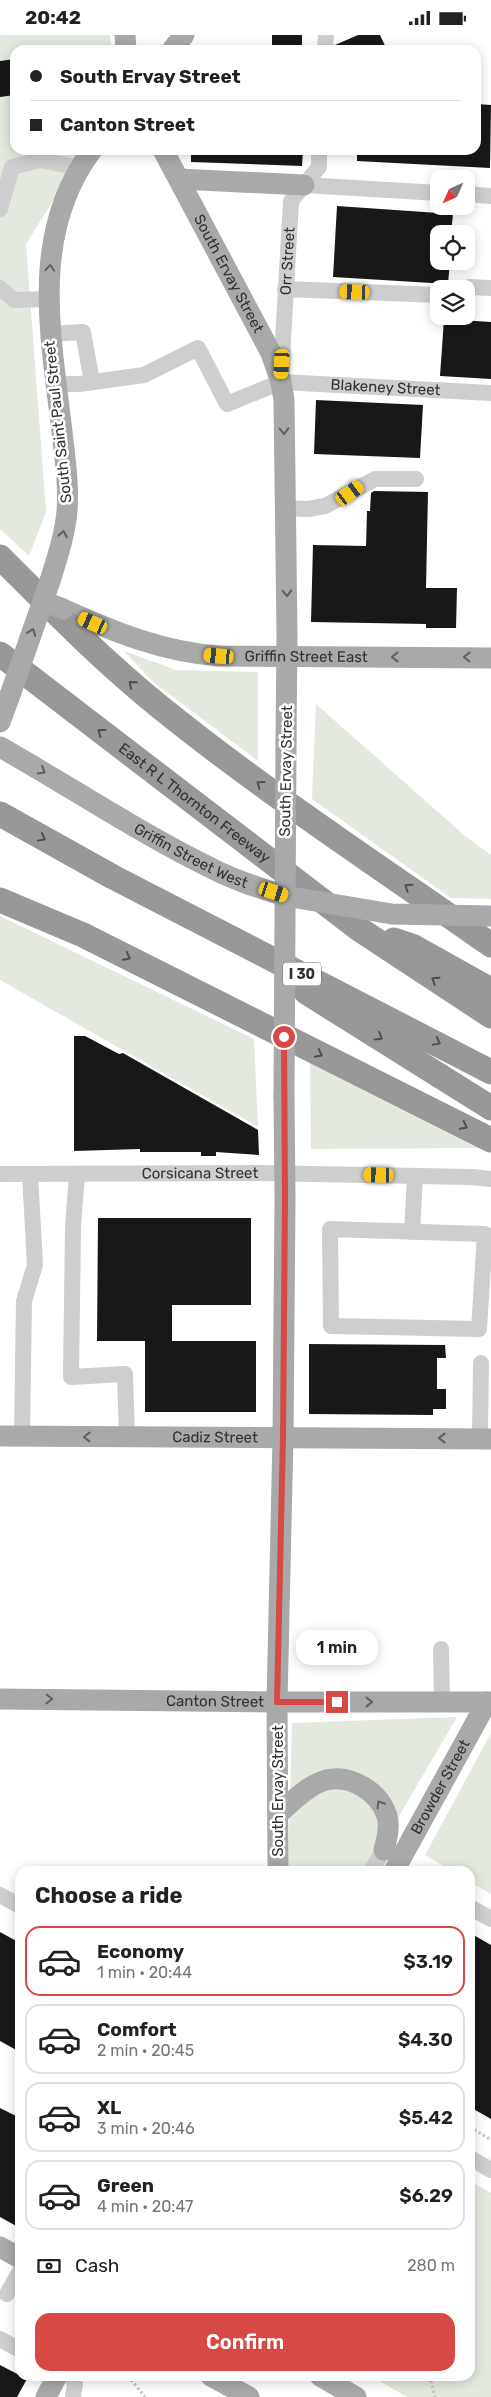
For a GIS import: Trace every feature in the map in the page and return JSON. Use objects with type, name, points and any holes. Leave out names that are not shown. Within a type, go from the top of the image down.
[{"type":"highway","points":[[0,557],[96,652],[159,707],[256,781],[491,945]]},
{"type":"highway","points":[[4,585],[46,591]]},
{"type":"highway","name":"East R L Thornton Freeway","points":[[0,655],[358,929],[491,1016]]},
{"type":"highway","name":"I 30","points":[[0,814],[112,877],[491,1072]]},
{"type":"highway","points":[[112,877],[283,978],[491,1108]]},
{"type":"highway","points":[[0,883],[83,935]]},
{"type":"highway","points":[[0,900],[83,935],[491,1140]]},
{"type":"highway","points":[[358,929],[412,946],[491,990]]},
{"type":"main road","points":[[176,45],[184,35]]},
{"type":"main road","name":"South Saint Paul Street","points":[[0,722],[46,591],[62,540],[67,510],[65,463],[50,335],[48,299],[52,249],[64,197],[79,168],[88,155]]},
{"type":"main road","name":"South Ervay Street","points":[[167,155],[271,353],[281,382],[284,400],[287,656],[284,896],[285,1173],[283,1437],[277,1702],[278,1866]]},
{"type":"main road","points":[[181,155],[179,179],[304,185]]},
{"type":"main road","name":"Griffin Street East","points":[[46,591],[78,616],[122,636],[188,654],[219,656],[491,658]]},
{"type":"main road","name":"Griffin Street West","points":[[0,747],[165,844],[214,870],[248,884],[284,896],[392,914],[491,916]]},
{"type":"main road","name":"Cadiz Street","points":[[0,1437],[485,1439]]},
{"type":"main road","name":"Canton Street","points":[[0,1699],[489,1702]]},
{"type":"main road","name":"Browder Street","points":[[395,1864],[395,1835],[439,1790],[489,1702]]},
{"type":"main road","points":[[278,1813],[317,1784],[327,1780],[342,1779],[367,1788],[378,1799],[387,1815],[388,1831],[395,1864]]},
{"type":"main road","points":[[0,2247],[15,2255]]},
{"type":"main road","points":[[46,2397],[54,2381]]},
{"type":"main road","points":[[220,2381],[249,2397]]},
{"type":"main road","points":[[329,2381],[356,2397]]},
{"type":"street","name":"Orr Street","points":[[281,382],[291,201],[319,167],[319,155]]},
{"type":"street","points":[[0,209],[12,167],[41,160],[79,168]]},
{"type":"street","points":[[304,185],[430,192]]},
{"type":"street","points":[[475,195],[491,196]]},
{"type":"street","points":[[475,287],[491,288]]},
{"type":"street","points":[[0,288],[14,300],[48,299]]},
{"type":"street","points":[[285,289],[430,295]]},
{"type":"street","points":[[50,335],[83,332],[92,382]]},
{"type":"street","points":[[57,384],[92,382],[144,375],[198,347],[227,404],[281,382]]},
{"type":"street","name":"Blakeney Street","points":[[281,382],[491,393]]},
{"type":"street","points":[[285,508],[308,509],[325,506],[375,479],[416,479]]},
{"type":"street","name":"Corsicana Street","points":[[0,1174],[285,1173],[491,1179]]},
{"type":"street","points":[[22,1437],[24,1301],[34,1265],[30,1174]]},
{"type":"street","points":[[77,1174],[73,1227],[70,1377],[125,1375],[127,1437]]},
{"type":"street","points":[[412,1232],[415,1176]]},
{"type":"street","points":[[330,1229],[412,1232],[485,1234],[479,1329],[331,1326],[330,1229]]},
{"type":"street","points":[[481,1363],[485,1439]]},
{"type":"street","points":[[441,1649],[442,1702]]},
{"type":"street","points":[[0,1895],[15,1903]]},
{"type":"street","points":[[475,1910],[491,1919]]},
{"type":"street","points":[[475,2161],[491,2170]]},
{"type":"street","points":[[9,2295],[15,2282]]},
{"type":"street","points":[[0,2339],[15,2347]]},
{"type":"street","points":[[73,2397],[74,2381]]},
{"type":"path","points":[[475,2130],[491,2140]]},
{"type":"path","points":[[132,2381],[145,2397]]},
{"type":"path","points":[[431,2381],[435,2397]]},
{"type":"shaded area","points":[[0,35],[110,35],[111,45],[10,45],[10,155],[82,155],[26,244],[46,512],[29,556],[0,529]]},
{"type":"shaded area","points":[[124,651],[176,670],[258,672],[258,761],[153,682]]},
{"type":"shaded area","points":[[316,704],[464,835],[491,855],[491,899],[451,898],[312,799]]},
{"type":"shaded area","points":[[0,916],[254,1039],[258,1127],[0,980]]},
{"type":"shaded area","points":[[310,1061],[480,1148],[311,1149]]},
{"type":"shaded area","points":[[457,1717],[370,1866],[288,1866],[292,1723]]},
{"type":"shaded area","points":[[491,1733],[491,1894],[475,1885],[475,1866],[444,1866],[425,1855]]},
{"type":"shaded area","points":[[475,2184],[491,2193],[491,2397],[407,2397],[380,2381],[475,2381]]},
{"type":"building","points":[[272,35],[302,35],[302,45],[272,45]]},
{"type":"building","points":[[358,35],[380,35],[385,45],[335,45]]},
{"type":"building","points":[[10,60],[10,96],[0,97],[0,61]]},
{"type":"building","points":[[481,104],[491,105],[490,168],[357,161],[357,155],[481,155]]},
{"type":"building","points":[[191,155],[303,155],[302,166],[191,162]]},
{"type":"building","points":[[337,206],[430,212],[430,215],[453,215],[452,225],[430,225],[430,270],[449,270],[448,280],[430,280],[430,283],[333,277]]},
{"type":"building","points":[[475,321],[491,322],[491,379],[440,376],[444,325],[475,325]]},
{"type":"building","points":[[316,400],[423,405],[420,458],[314,454]]},
{"type":"building","points":[[374,491],[428,492],[426,588],[457,588],[456,628],[426,628],[426,624],[311,622],[313,545],[366,546],[367,511],[370,511],[371,493]]},
{"type":"building","points":[[74,1036],[85,1036],[119,1054],[123,1053],[258,1130],[259,1155],[216,1152],[216,1156],[201,1156],[201,1152],[140,1152],[140,1149],[74,1151]]},
{"type":"building","points":[[98,1218],[251,1218],[251,1305],[172,1305],[172,1341],[256,1341],[256,1412],[145,1412],[145,1341],[97,1341]]},
{"type":"building","points":[[309,1344],[445,1345],[446,1358],[437,1358],[437,1389],[446,1389],[446,1409],[433,1409],[433,1415],[309,1414]]},
{"type":"building","points":[[0,1932],[15,1940],[15,2049],[0,2041]]},
{"type":"building","points":[[475,1936],[491,1945],[491,2119],[475,2110]]},
{"type":"building","points":[[0,2108],[15,2116],[15,2225],[0,2217]]},
{"type":"building","points":[[0,2365],[15,2373],[15,2381],[26,2381],[17,2397],[0,2397]]},
{"type":"route","points":[[284,1037],[283,1437],[280,1651],[277,1702],[337,1702]]}]
